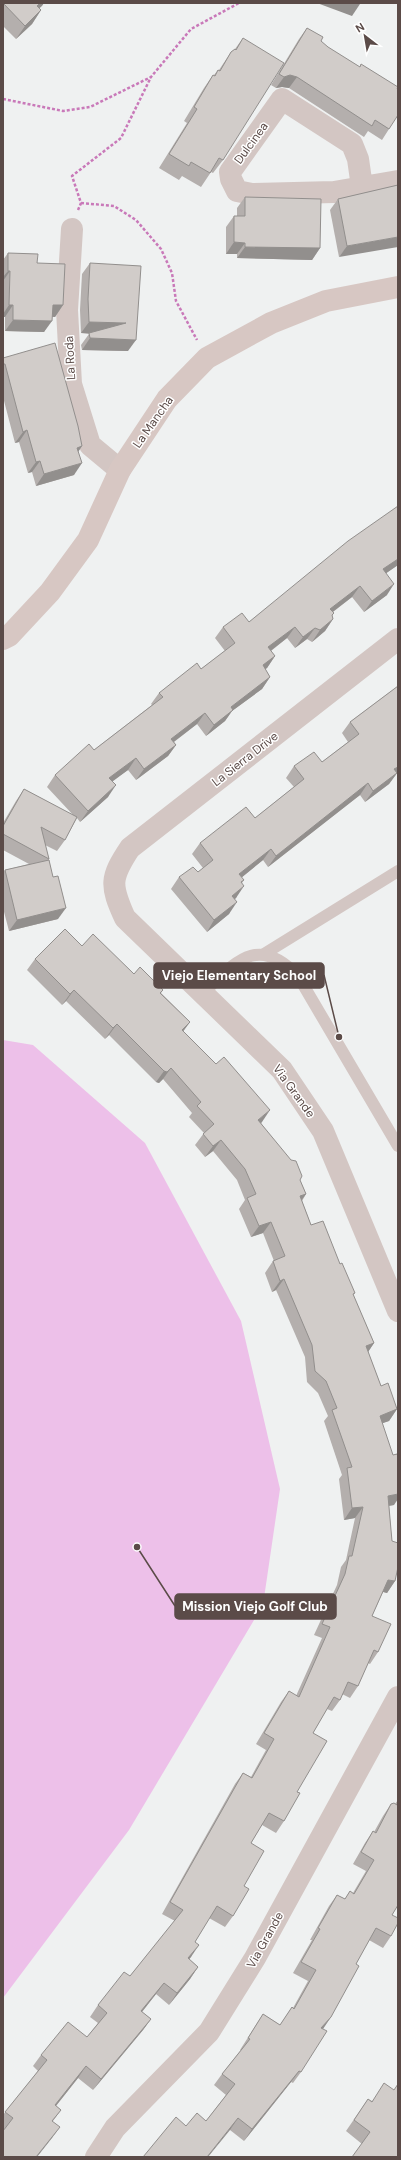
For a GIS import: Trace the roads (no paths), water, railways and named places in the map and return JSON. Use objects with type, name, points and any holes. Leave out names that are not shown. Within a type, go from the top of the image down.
[{"type":"street","name":"Dulcinea","points":[[362,187],[358,159],[352,144],[282,99],[230,172],[231,179],[237,191],[244,194],[334,192],[398,181]]},
{"type":"street","name":"La Roda","points":[[72,229],[67,310],[71,384],[90,445],[120,470]]},
{"type":"street","name":"La Mancha","points":[[3,639],[9,636],[50,592],[88,540],[120,470],[167,399],[207,358],[270,322],[326,301],[398,288]]},
{"type":"street","name":"La Sierra Drive","points":[[114,894],[116,869],[130,848],[398,639]]},
{"type":"street","name":"Via Grande","points":[[114,894],[125,918],[282,1070],[323,1131],[398,1311]]},
{"type":"street","name":"Via Grande","points":[[96,2157],[116,2128],[209,2032],[255,1958],[398,1697]]},
{"type":"lane","points":[[264,954],[398,871]]},
{"type":"lane","points":[[202,994],[233,965],[252,954],[264,954],[287,965],[298,976],[398,1146]]},
{"type":"place","name":"Viejo Elementary School","points":[[339,1037]]},
{"type":"place","name":"Mission Viejo Golf Club","points":[[137,1547]]}]
